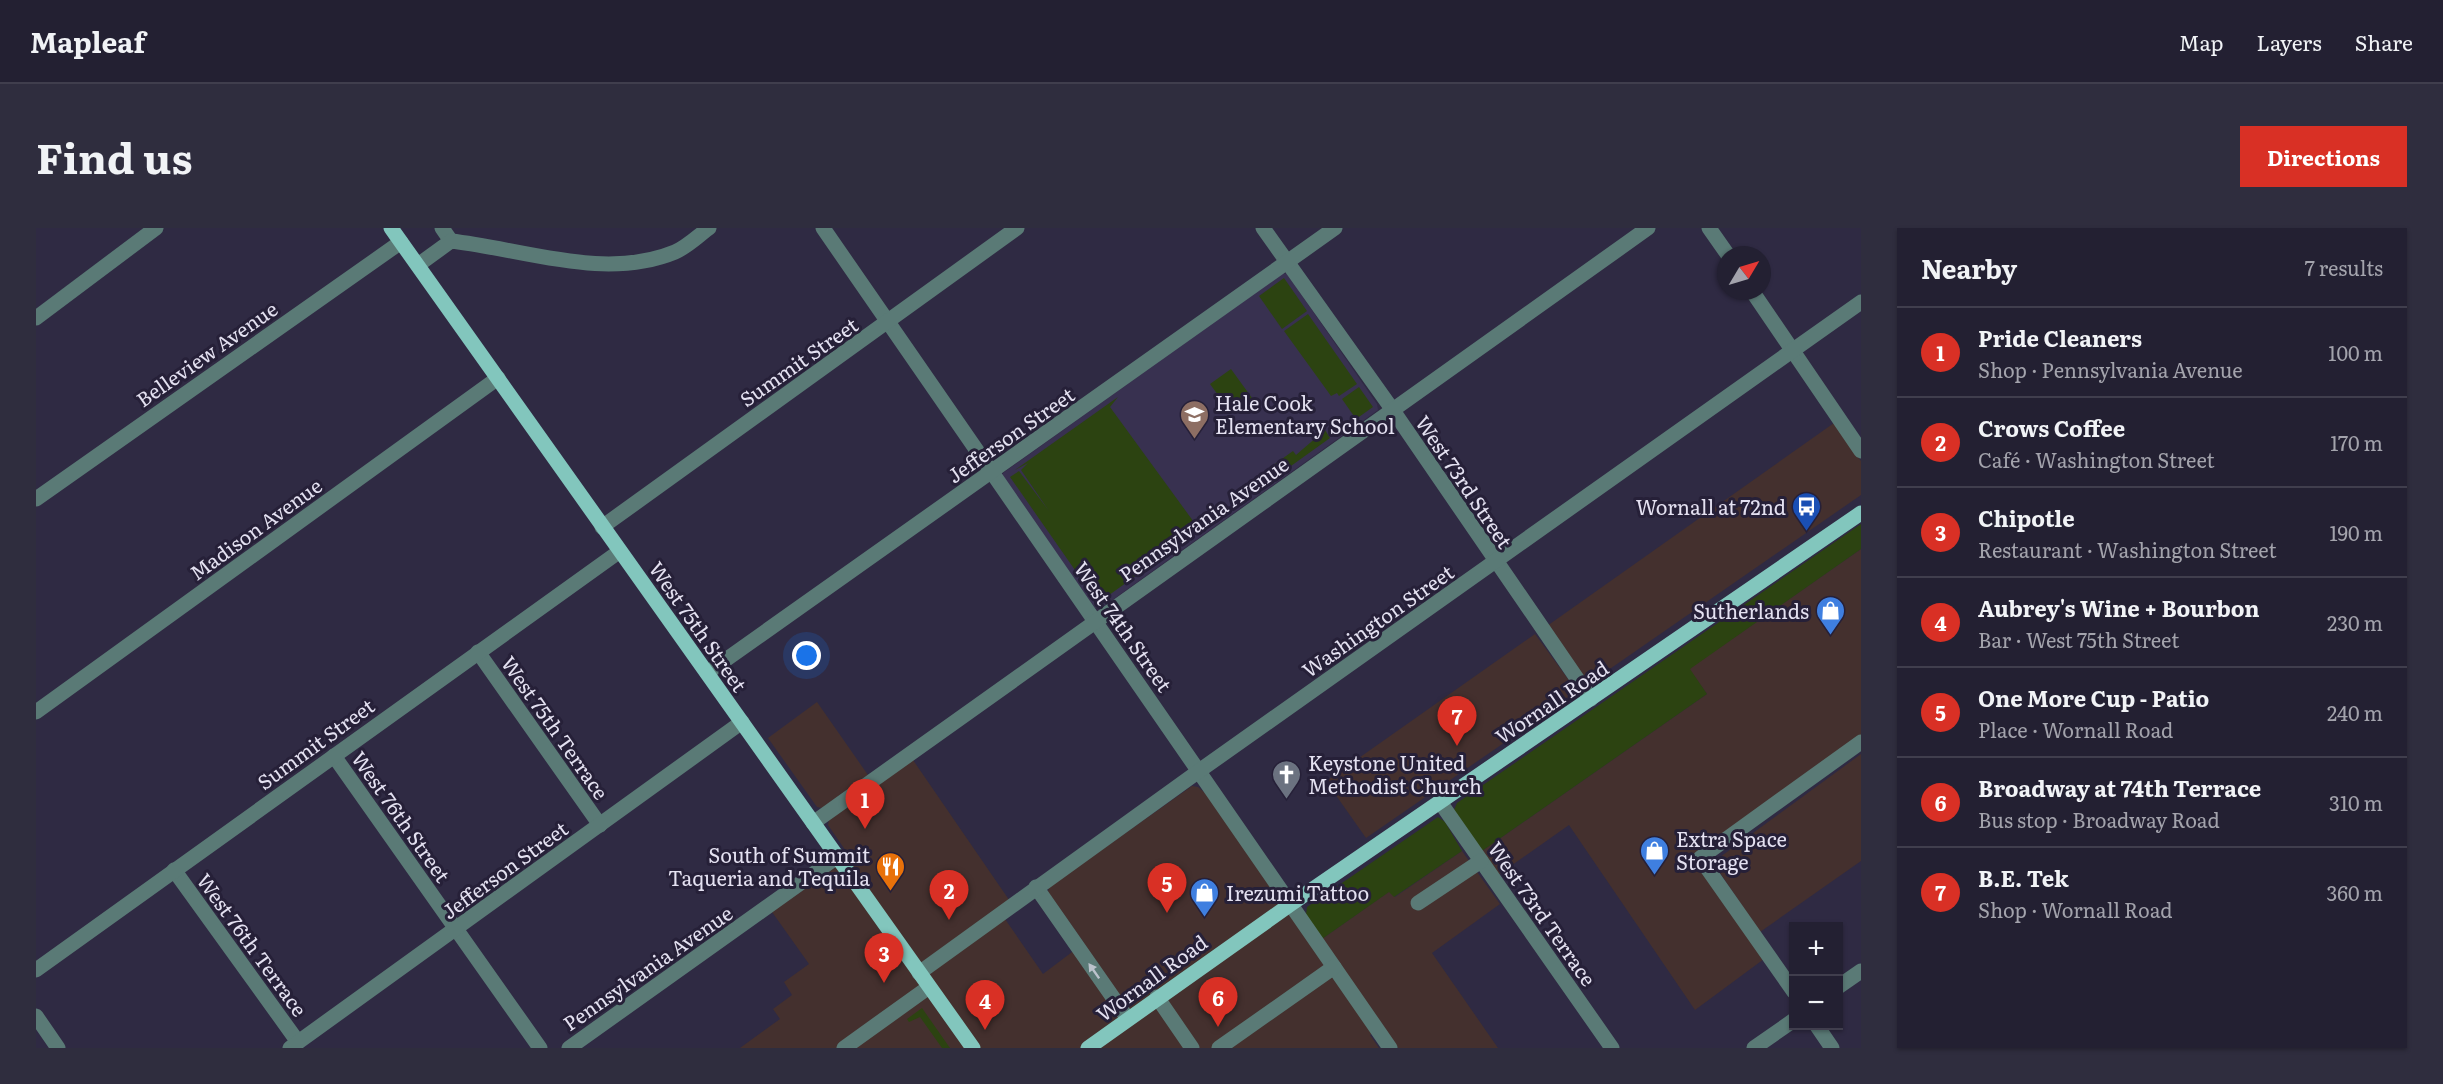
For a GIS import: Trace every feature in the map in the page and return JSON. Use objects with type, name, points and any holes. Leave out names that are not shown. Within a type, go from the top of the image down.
[{"type":"main road","name":"West 75th Street","points":[[396,232],[602,527],[973,1048]]},
{"type":"main road","name":"Wornall Road","points":[[1088,1048],[1291,904],[1861,513]]},
{"type":"street","points":[[36,318],[156,228]]},
{"type":"street","points":[[442,228],[451,242]]},
{"type":"street","points":[[418,265],[451,242],[581,262],[632,265],[676,251],[709,228]]},
{"type":"street","name":"West 74th Street","points":[[823,228],[1390,1048]]},
{"type":"street","name":"Summit Street","points":[[602,527],[1017,228]]},
{"type":"street","name":"West 73rd Street","points":[[1263,228],[1392,410],[1591,699]]},
{"type":"street","name":"Jefferson Street","points":[[707,673],[1335,228]]},
{"type":"street","name":"Pennsylvania Avenue","points":[[813,823],[1648,228]]},
{"type":"street","points":[[1709,228],[1722,246]]},
{"type":"street","name":"Belleview Avenue","points":[[36,500],[396,232]]},
{"type":"street","points":[[1758,300],[1861,451]]},
{"type":"street","name":"Washington Street","points":[[919,973],[1036,887],[1861,302]]},
{"type":"street","name":"Madison Avenue","points":[[36,712],[498,378]]},
{"type":"street","name":"Summit Street","points":[[36,970],[620,551]]},
{"type":"street","name":"West 75th Terrace","points":[[478,652],[600,825]]},
{"type":"street","name":"Jefferson Street","points":[[294,1045],[742,722]]},
{"type":"street","points":[[1789,985],[1700,858],[1861,742]]},
{"type":"street","name":"West 76th Street","points":[[334,756],[540,1048]]},
{"type":"street","name":"West 73rd Terrace","points":[[1440,802],[1612,1048]]},
{"type":"street","name":"Pennsylvania Avenue","points":[[569,1048],[837,857]]},
{"type":"street","points":[[1418,903],[1481,861]]},
{"type":"street","name":"West 76th Terrace","points":[[174,870],[294,1045]]},
{"type":"street","points":[[1036,887],[1128,1019]]},
{"type":"street","points":[[1219,1048],[1334,967]]},
{"type":"street","points":[[1843,984],[1861,971]]},
{"type":"street","points":[[844,1048],[929,987]]},
{"type":"street","points":[[1157,998],[1192,1048]]},
{"type":"street","points":[[36,1016],[58,1048]]},
{"type":"street","points":[[1754,1048],[1789,1024]]},
{"type":"street","points":[[1820,1030],[1832,1048]]},
{"type":"shaded area","name":"Hale Cook Elementary School","points":[[1283,273],[1287,274],[1377,404],[1378,410],[1101,608],[1095,608],[1002,476],[1003,473]]},
{"type":"shaded area","points":[[1834,423],[1861,461],[1861,495],[1591,682],[1586,681],[1547,626]]},
{"type":"shaded area","points":[[1861,549],[1861,738],[1693,857],[1764,959],[1695,1010],[1569,825],[1498,875],[1482,851],[1707,694],[1689,669]]},
{"type":"shaded area","points":[[1535,634],[1571,683],[1574,690],[1572,696],[1366,838],[1328,784],[1329,779]]},
{"type":"shaded area","points":[[817,702],[868,775],[822,808],[817,807],[768,738]]},
{"type":"shaded area","points":[[1861,754],[1861,861],[1760,932],[1716,867],[1716,860]]},
{"type":"shaded area","points":[[913,760],[1016,910],[1005,919],[1043,974],[1084,943],[1048,892],[1049,887],[1192,786],[1198,787],[1205,793],[1322,939],[1390,891],[1395,897],[1462,851],[1500,904],[1432,953],[1498,1048],[1398,1048],[1383,1026],[1370,1035],[1379,1048],[740,1048],[780,1019],[773,1009],[792,995],[784,982],[809,964],[772,912],[850,857],[828,825],[829,820]]},
{"type":"green space","points":[[1284,278],[1307,311],[1282,329],[1259,296]]},
{"type":"green space","points":[[1308,314],[1357,384],[1339,396],[1337,393],[1331,396],[1284,331]]},
{"type":"green space","points":[[1231,369],[1252,398],[1231,413],[1210,384]]},
{"type":"green space","points":[[1359,387],[1373,407],[1356,419],[1342,399]]},
{"type":"green space","points":[[1118,397],[1110,407],[1196,525],[1205,519],[1208,524],[1098,603],[1010,477],[1019,471],[1049,511],[1021,470],[1028,463],[1015,470]]},
{"type":"green space","points":[[1325,430],[1330,438],[1256,491],[1250,482],[1293,451],[1296,455]]},
{"type":"green space","points":[[1861,524],[1861,549],[1690,669],[1707,694],[1482,851],[1454,810],[1457,803]]},
{"type":"green space","points":[[1438,817],[1445,822],[1462,851],[1394,897],[1389,892],[1322,939],[1306,915],[1307,907]]},
{"type":"green space","points":[[922,1008],[950,1048],[942,1048],[920,1017],[909,1022],[907,1019]]},
{"type":"place","name":"Hale Cook Elementary School","points":[[1194,440]]},
{"type":"place","name":"Wornall at 72nd","points":[[1807,532]]},
{"type":"place","name":"Sutherlands","points":[[1830,636]]},
{"type":"place","name":"B.E. Tek","points":[[1457,746]]},
{"type":"place","name":"Keystone United Methodist Church","points":[[1287,800]]},
{"type":"place","name":"Pride Cleaners","points":[[865,829]]},
{"type":"place","name":"Extra Space Storage","points":[[1655,876]]},
{"type":"place","name":"South of Summit Taqueria and Tequila","points":[[891,892]]},
{"type":"place","name":"One More Cup - Patio","points":[[1167,913]]},
{"type":"place","name":"Irezumi Tattoo","points":[[1205,918]]},
{"type":"place","name":"Crows Coffee","points":[[949,920]]},
{"type":"place","name":"Chipotle","points":[[884,983]]},
{"type":"place","name":"Broadway at 74th Terrace","points":[[1218,1027]]},
{"type":"place","name":"Aubrey's Wine + Bourbon","points":[[985,1030]]}]
